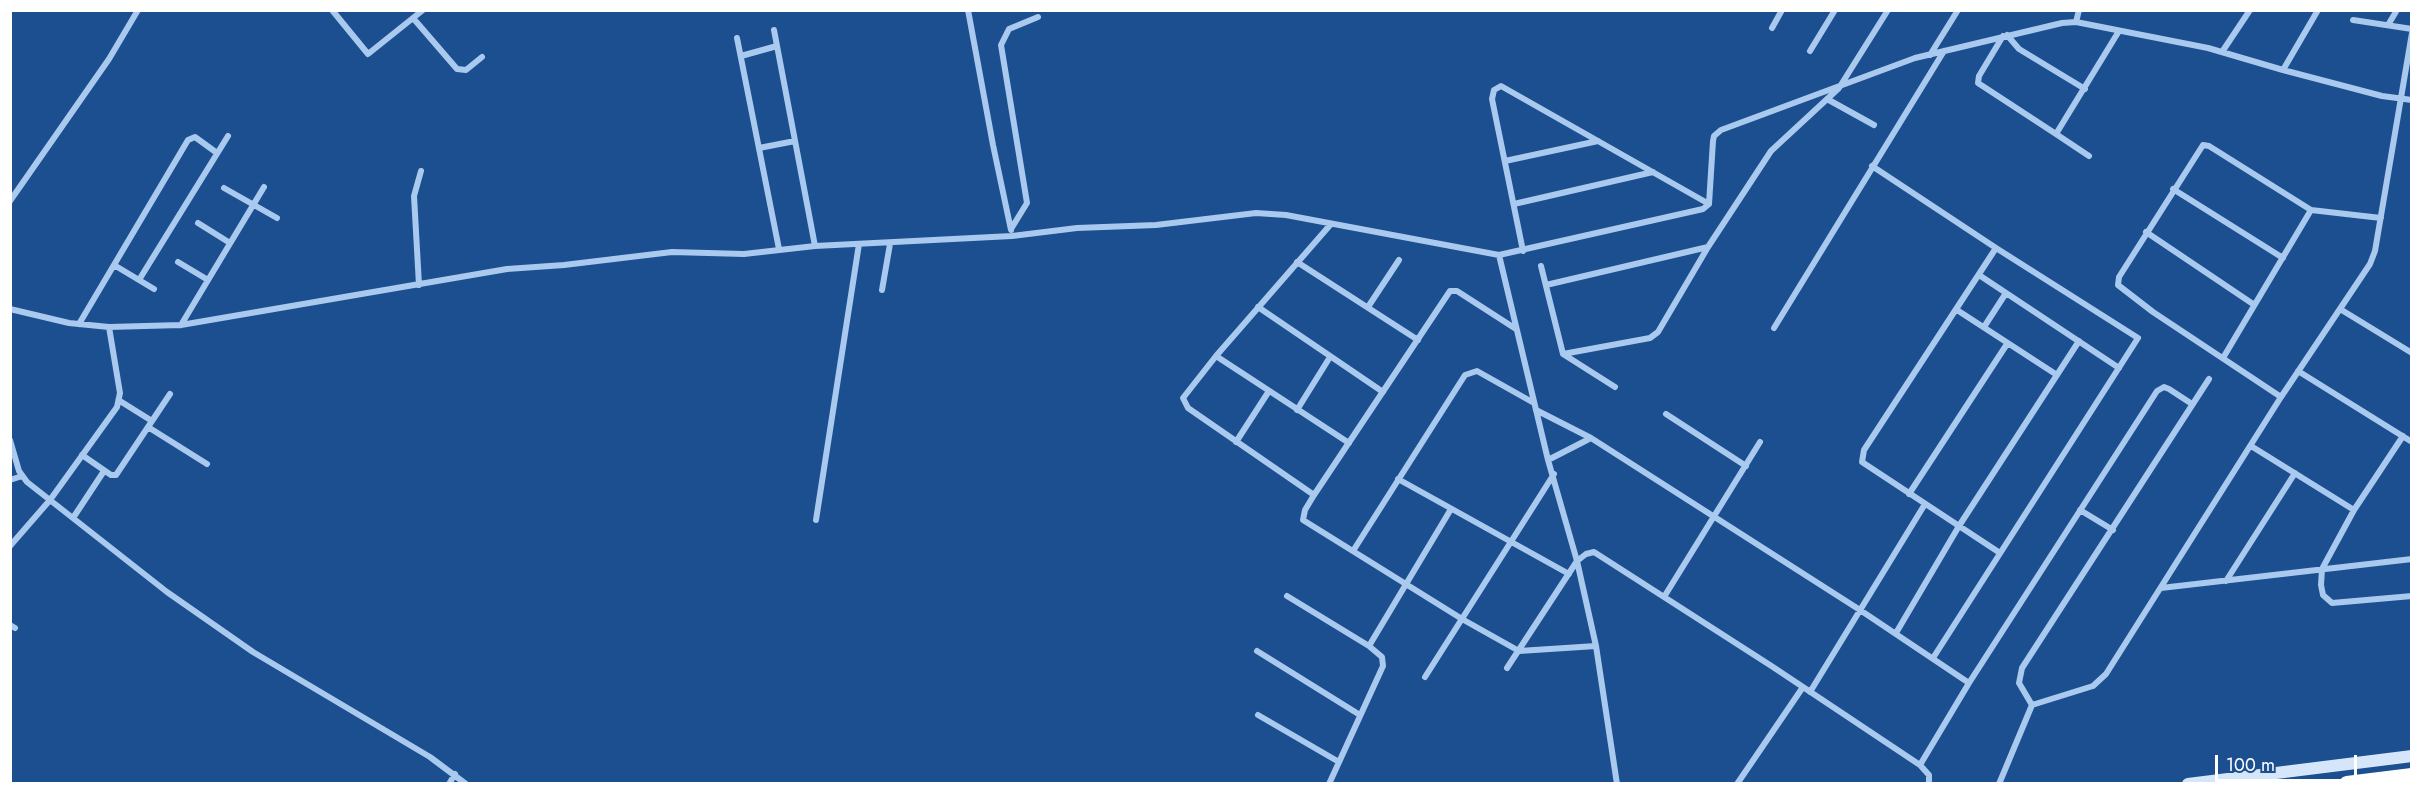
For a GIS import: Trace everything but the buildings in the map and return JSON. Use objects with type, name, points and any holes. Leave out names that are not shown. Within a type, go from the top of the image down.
[{"type":"highway","points":[[2347,783],[2412,776]]},
{"type":"main road","points":[[2188,783],[2412,756]]},
{"type":"street","points":[[10,201],[109,58],[138,10]]},
{"type":"street","points":[[332,10],[368,54],[423,10]]},
{"type":"street","points":[[968,10],[994,155],[1011,233]]},
{"type":"street","points":[[1772,28],[1782,10]]},
{"type":"street","points":[[1810,51],[1834,10]]},
{"type":"street","points":[[1563,354],[1654,336],[1708,247],[1771,151],[1839,88],[1888,10]]},
{"type":"street","points":[[1930,55],[1958,10]]},
{"type":"street","points":[[2076,22],[2079,10]]},
{"type":"street","points":[[2222,52],[2250,10]]},
{"type":"street","points":[[2283,70],[2317,12],[2309,10]]},
{"type":"street","points":[[2388,25],[2397,10]]},
{"type":"street","points":[[1011,233],[1027,203],[1001,45],[1009,29],[1038,17]]},
{"type":"street","points":[[413,18],[457,69],[466,70],[483,57]]},
{"type":"street","points":[[2353,20],[2412,29]]},
{"type":"street","points":[[10,309],[79,324],[109,327],[181,325],[500,270],[662,253],[744,254],[815,246],[890,244],[1077,228],[1156,225],[1256,213],[1280,214],[1498,255],[1703,209],[1709,204],[1713,141],[1717,133],[1915,58],[2005,35],[2076,22],[2222,52],[2283,70],[2412,100]]},
{"type":"street","points":[[774,30],[815,246]]},
{"type":"street","points":[[2056,134],[2119,31]]},
{"type":"street","points":[[1999,783],[2032,705],[2093,686],[2099,681],[2161,588],[2298,371],[2370,264],[2381,218],[2400,99],[2408,73],[2412,33]]},
{"type":"street","points":[[2005,35],[2019,49],[2085,89]]},
{"type":"street","points":[[2005,35],[1979,76],[1978,83],[2089,156]]},
{"type":"street","points":[[737,38],[778,249]]},
{"type":"street","points":[[741,56],[777,46]]},
{"type":"street","points":[[1774,328],[1944,51]]},
{"type":"street","points":[[1523,250],[1492,99],[1494,90],[1501,86],[1709,204]]},
{"type":"street","points":[[1827,99],[1874,125]]},
{"type":"street","points":[[139,280],[228,136]]},
{"type":"street","points":[[79,324],[188,140],[195,137],[217,153]]},
{"type":"street","points":[[759,148],[795,141]]},
{"type":"street","points":[[1504,160],[1598,141]]},
{"type":"street","points":[[2282,397],[2153,312],[2118,285],[2119,277],[2200,147],[2207,145],[2311,210],[2381,218]]},
{"type":"street","points":[[1872,166],[2138,338],[1933,658]]},
{"type":"street","points":[[419,285],[414,202],[421,171]]},
{"type":"street","points":[[1514,204],[1653,172]]},
{"type":"street","points":[[181,325],[264,187]]},
{"type":"street","points":[[224,188],[277,218]]},
{"type":"street","points":[[2174,189],[2283,258]]},
{"type":"street","points":[[2223,358],[2253,304],[2311,210]]},
{"type":"street","points":[[198,223],[230,243]]},
{"type":"street","points":[[1314,495],[1236,442],[1184,403],[1183,398],[1216,356],[1331,225]]},
{"type":"street","points":[[2146,232],[2253,304]]},
{"type":"street","points":[[816,520],[859,244]]},
{"type":"street","points":[[882,290],[890,244]]},
{"type":"street","points":[[1546,285],[1708,247]]},
{"type":"street","points":[[1996,248],[1861,456],[1865,465],[2000,553]]},
{"type":"street","points":[[1498,255],[1548,460],[1578,561],[1596,646],[1617,783]]},
{"type":"street","points":[[1368,307],[1399,260]]},
{"type":"street","points":[[178,262],[207,280]]},
{"type":"street","points":[[1297,262],[1418,340]]},
{"type":"street","points":[[114,265],[154,289]]},
{"type":"street","points":[[1541,266],[1563,354],[1615,387]]},
{"type":"street","points":[[1979,275],[2119,368]]},
{"type":"street","points":[[1516,328],[1453,290],[1448,294],[1314,495],[1305,510],[1303,520],[1406,585],[1518,651],[1596,646]]},
{"type":"street","points":[[1984,327],[2006,293]]},
{"type":"street","points":[[1258,307],[1383,392]]},
{"type":"street","points":[[2340,309],[2412,353]]},
{"type":"street","points":[[1957,310],[2057,375]]},
{"type":"street","points":[[10,546],[50,500],[120,401],[109,327]]},
{"type":"street","points":[[1896,633],[1959,526],[2079,341]]},
{"type":"street","points":[[1909,494],[2007,344]]},
{"type":"street","points":[[1216,356],[1349,443]]},
{"type":"street","points":[[1297,410],[1330,357]]},
{"type":"street","points":[[1353,551],[1462,379],[1468,372],[1478,371],[1591,438],[1896,633],[1969,683]]},
{"type":"street","points":[[2298,371],[2412,442]]},
{"type":"street","points":[[2032,705],[2019,683],[2022,668],[2209,379]]},
{"type":"street","points":[[1920,765],[1969,683],[2157,391],[2164,387],[2192,404]]},
{"type":"street","points":[[1236,442],[1269,391]]},
{"type":"street","points":[[82,455],[113,476],[116,475],[170,394]]},
{"type":"street","points":[[120,401],[207,464]]},
{"type":"street","points":[[1666,414],[1746,466]]},
{"type":"street","points":[[2403,436],[2354,510],[2322,569],[2323,595],[2332,603],[2412,596]]},
{"type":"street","points":[[1548,460],[1591,438]]},
{"type":"street","points":[[10,440],[22,476],[168,592],[228,635],[302,683],[430,757],[466,783]]},
{"type":"street","points":[[1664,597],[1760,442]]},
{"type":"street","points":[[2251,446],[2354,510]]},
{"type":"street","points":[[73,518],[105,471]]},
{"type":"street","points":[[2226,581],[2295,473]]},
{"type":"street","points":[[1425,677],[1554,474]]},
{"type":"street","points":[[10,480],[22,476]]},
{"type":"street","points":[[1398,479],[1569,574]]},
{"type":"street","points":[[1810,692],[1925,504]]},
{"type":"street","points":[[1369,646],[1451,509]]},
{"type":"street","points":[[2080,510],[2113,530]]},
{"type":"street","points":[[1507,668],[1578,561],[1586,554],[1594,552],[1920,765],[1929,775],[1929,783]]},
{"type":"street","points":[[2161,588],[2412,559]]},
{"type":"street","points":[[1287,596],[1369,646],[1382,657],[1383,666],[1329,783]]},
{"type":"street","points":[[1257,651],[1360,715]]},
{"type":"street","points":[[1737,783],[1803,687]]},
{"type":"street","points":[[1258,715],[1339,762]]},
{"type":"street","points":[[449,783],[455,774]]}]
